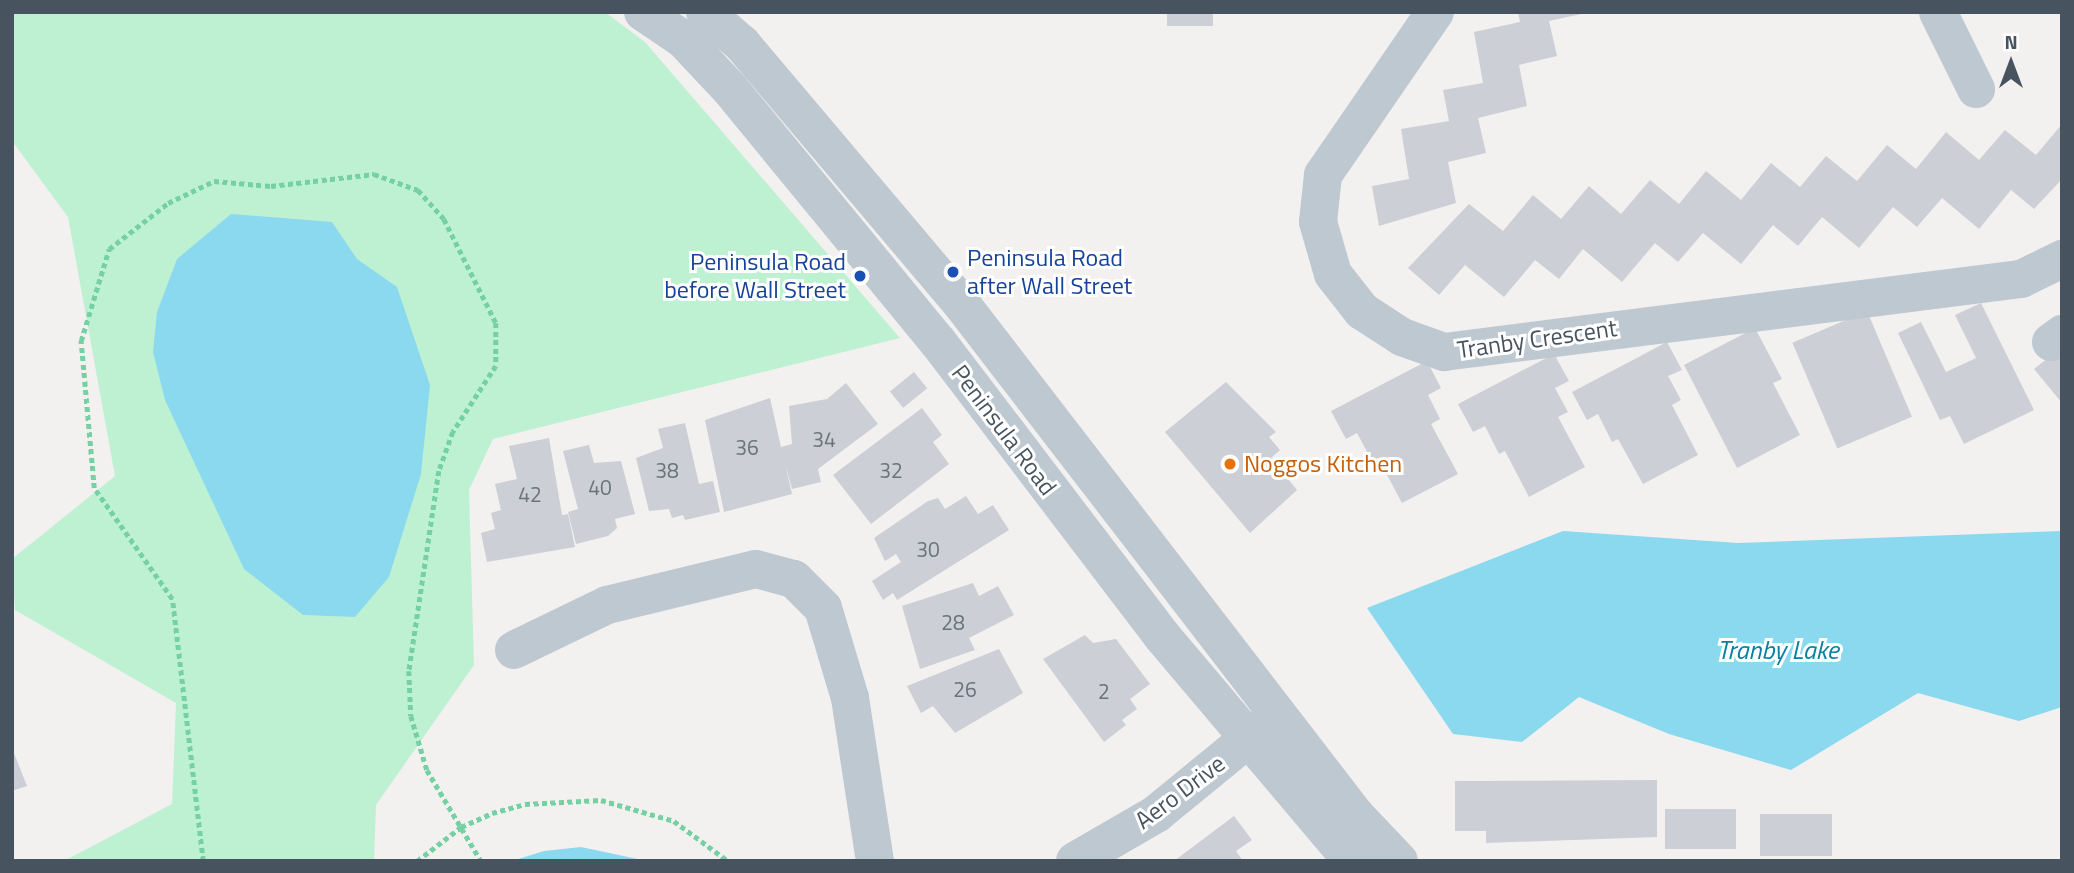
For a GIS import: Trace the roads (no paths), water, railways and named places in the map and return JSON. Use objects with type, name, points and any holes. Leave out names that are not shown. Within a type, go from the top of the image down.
[{"type":"street","name":"Peninsula Road","points":[[643,12],[703,20],[742,44],[964,307],[1356,816],[1399,861]]},
{"type":"street","name":"Tranby Crescent","points":[[1435,12],[1348,131],[1323,175],[1320,210],[1333,274],[1362,311],[1402,337],[1444,352],[2021,279],[2062,260]]},
{"type":"street","points":[[1938,12],[1976,89]]},
{"type":"street","name":"Peninsula Road","points":[[703,20],[1066,513],[1247,741],[1352,861]]},
{"type":"street","points":[[1066,513],[1101,488]]},
{"type":"street","points":[[514,650],[607,605],[756,569],[794,579],[823,608],[850,698],[875,861]]},
{"type":"street","name":"Aero Drive","points":[[1075,861],[1156,814],[1279,713]]},
{"type":"water","points":[[231,214],[332,222],[357,259],[397,287],[430,385],[421,474],[389,577],[355,617],[303,615],[244,569],[165,400],[153,352],[157,312],[177,259]]},
{"type":"water","name":"Tranby Lake","points":[[1563,531],[1738,543],[2062,531],[2062,707],[2019,721],[1918,693],[1791,770],[1669,734],[1579,697],[1522,742],[1453,734],[1367,608]]},
{"type":"water","points":[[581,847],[647,861],[512,861],[544,851]]},
{"type":"place","name":"Peninsula Road after Wall Street","points":[[953,272]]},
{"type":"place","name":"Peninsula Road before Wall Street","points":[[860,276]]},
{"type":"place","name":"Noggos Kitchen","points":[[1230,464]]}]
